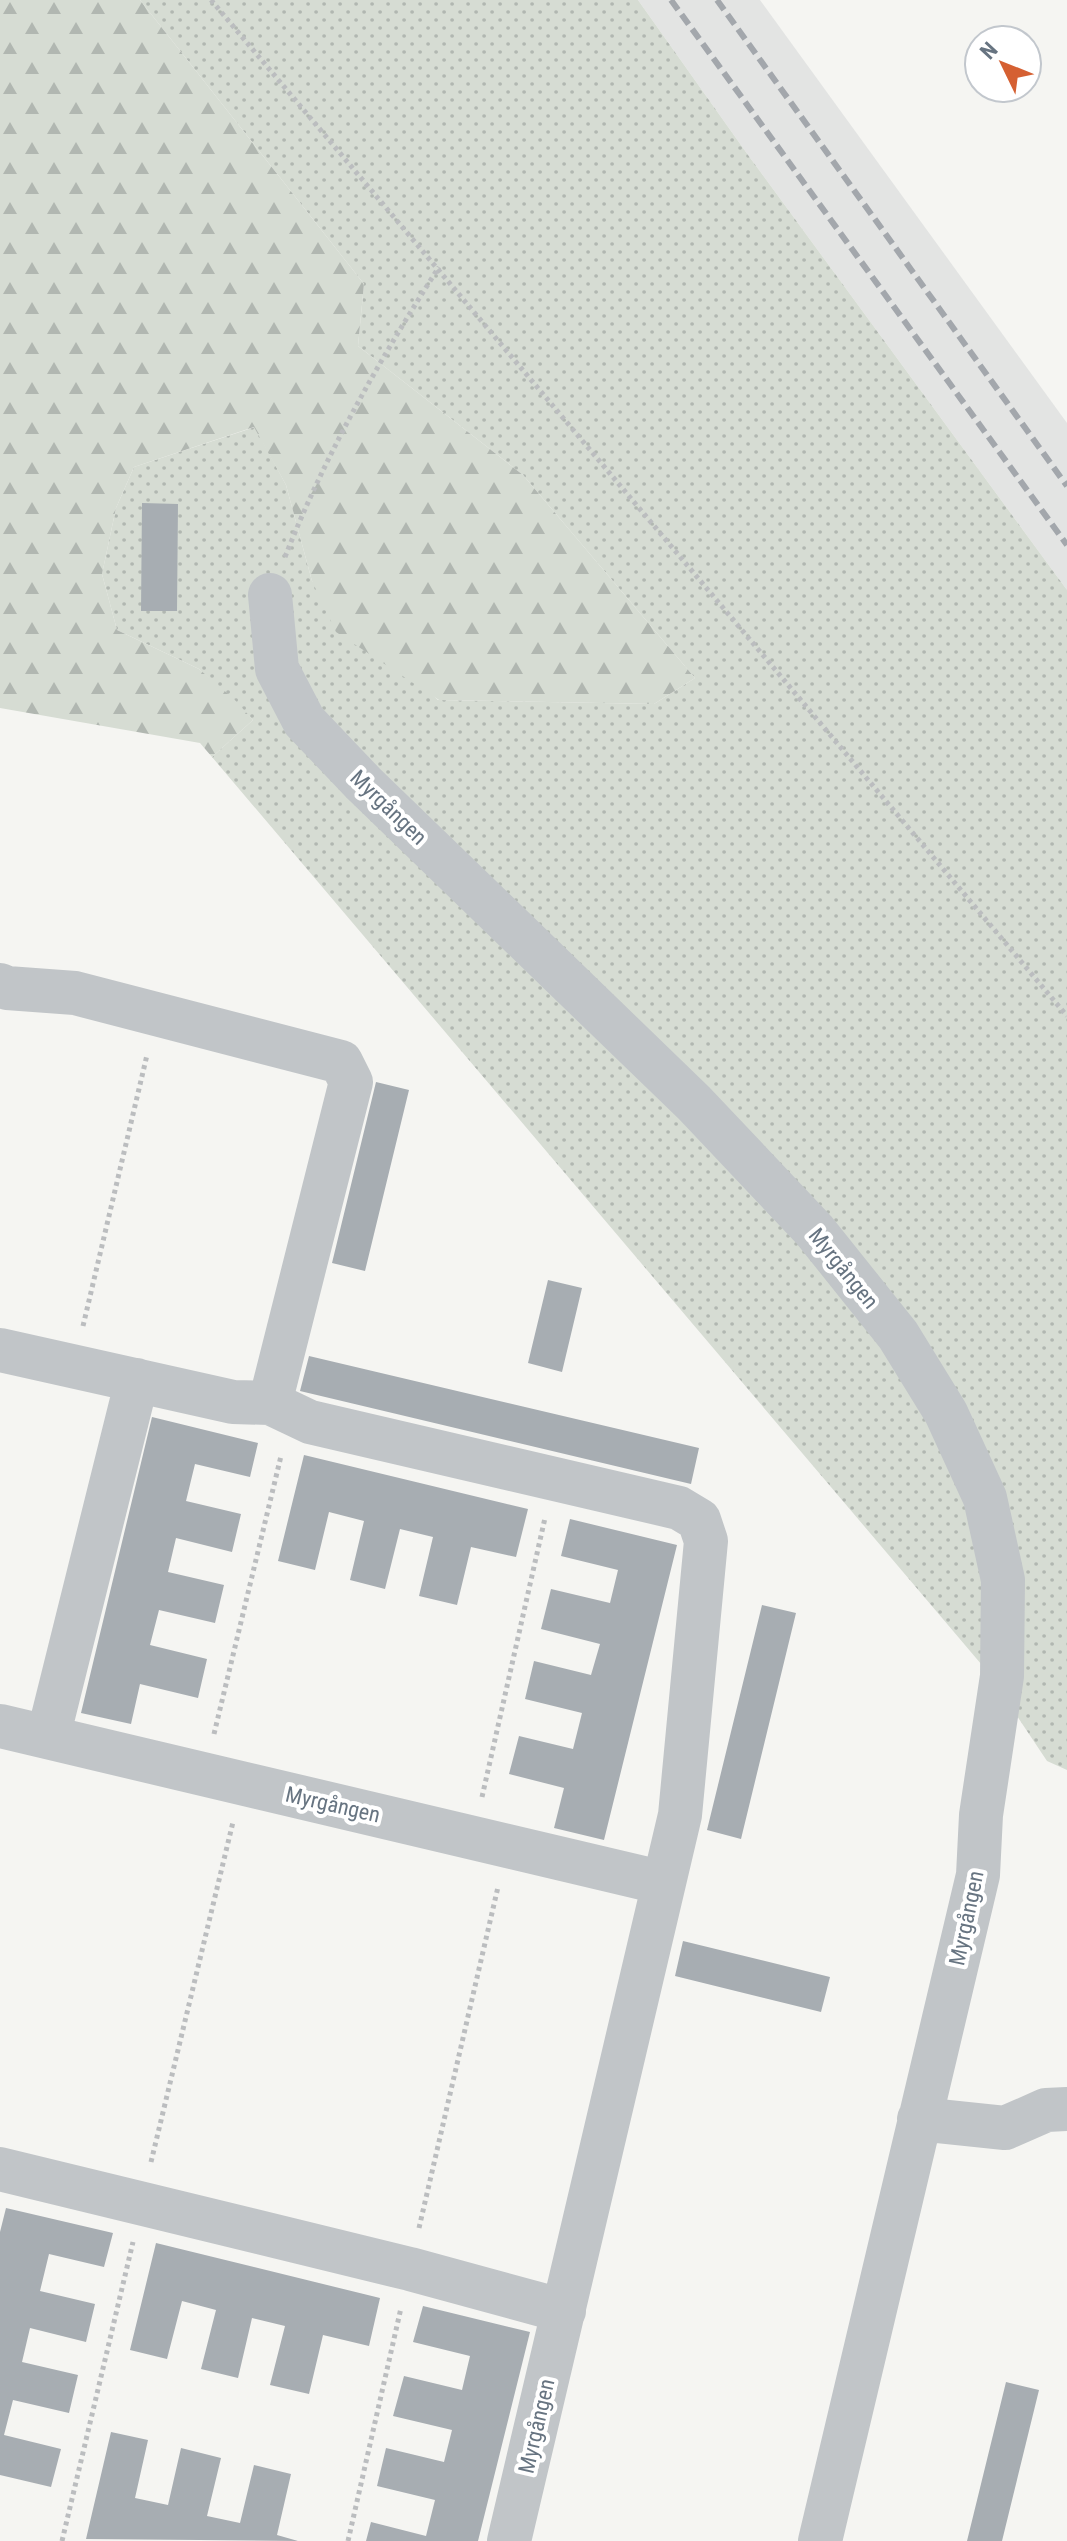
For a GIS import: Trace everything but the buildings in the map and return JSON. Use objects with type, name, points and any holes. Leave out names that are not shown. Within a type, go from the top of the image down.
[{"type":"street","name":"Myrgången","points":[[270,595],[277,669],[304,721],[364,784],[694,1103],[814,1230],[898,1335],[946,1413],[985,1498],[1003,1580],[1002,1676],[981,1815],[978,1875],[820,2541]]},
{"type":"street","points":[[2,997],[75,993],[341,1062],[351,1082],[280,1408]]},
{"type":"street","name":"Myrgången","points":[[0,1350],[233,1402],[280,1408],[310,1422],[679,1508],[699,1520],[706,1541],[680,1815],[509,2541]]},
{"type":"street","points":[[48,1737],[137,1380]]},
{"type":"street","name":"Myrgången","points":[[0,1726],[664,1883]]},
{"type":"street","points":[[919,2119],[1005,2128],[1046,2110],[1067,2109]]},
{"type":"street","points":[[0,2169],[410,2269],[564,2311]]},
{"type":"path","points":[[211,0],[1067,1016]]},
{"type":"path","points":[[270,595],[306,502],[338,440],[439,267]]},
{"type":"path","points":[[73,1366],[156,1014]]},
{"type":"path","points":[[205,1774],[280,1408]]},
{"type":"path","points":[[348,2541],[410,2269],[554,1479]]},
{"type":"shaded area","points":[[638,0],[760,0],[1067,423],[1067,590],[748,155]]},
{"type":"green space","points":[[0,0],[140,0],[364,284],[358,346],[523,475],[695,678],[654,704],[439,700],[336,632],[312,581],[286,485],[254,427],[134,467],[116,508],[102,574],[117,630],[199,669],[253,720],[212,757],[200,743],[0,708]]},
{"type":"green space","points":[[140,0],[638,0],[1067,590],[1067,1770],[1047,1761],[987,1671],[212,757],[253,720],[199,669],[117,630],[102,574],[116,508],[134,467],[255,427],[286,485],[312,581],[438,700],[654,704],[695,678],[523,475],[358,346],[364,284]]},
{"type":"railway","points":[[671,0],[1067,545]]},
{"type":"railway","points":[[717,0],[1067,486]]}]
